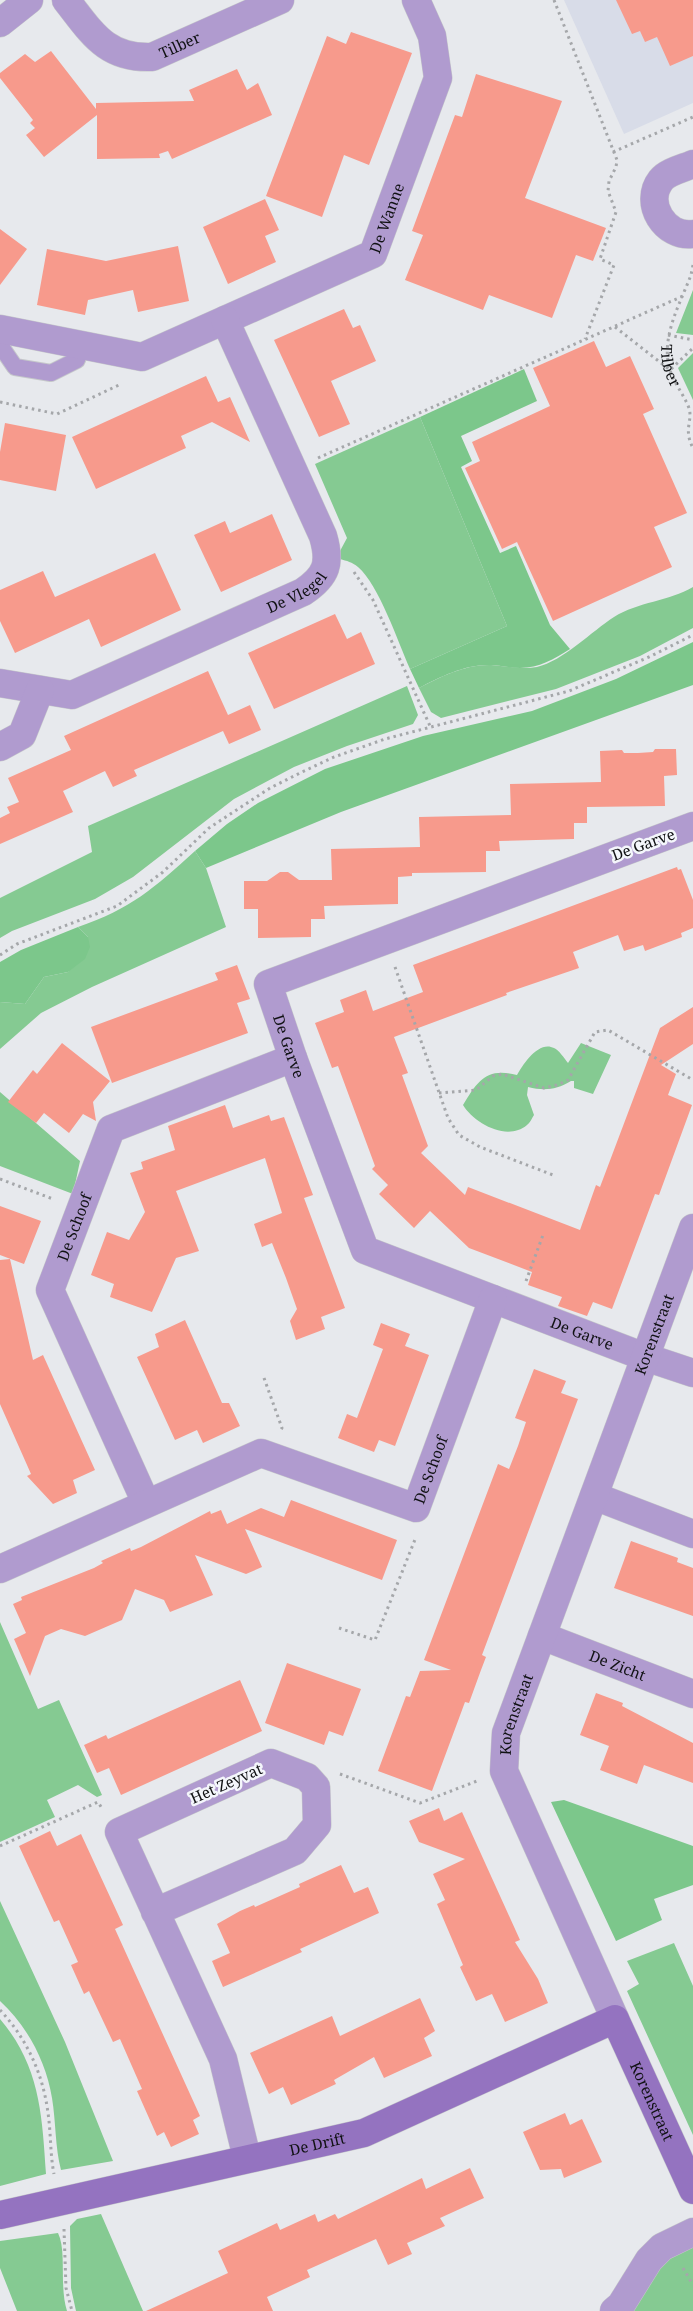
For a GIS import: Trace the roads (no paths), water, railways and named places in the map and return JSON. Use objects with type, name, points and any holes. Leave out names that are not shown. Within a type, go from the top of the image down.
[{"type":"street","points":[[0,23],[29,0]]},
{"type":"street","name":"Tilber","points":[[66,0],[99,41],[110,50],[139,58],[152,57],[280,0]]},
{"type":"street","name":"De Wanne","points":[[1,336],[80,345],[142,357],[373,254],[438,78],[432,36],[416,0]]},
{"type":"street","points":[[693,164],[662,178],[656,188],[654,199],[657,214],[666,226],[682,234],[693,234]]},
{"type":"street","name":"De Vlegel","points":[[0,683],[72,696],[303,592],[318,580],[327,563],[327,551],[323,536],[225,320]]},
{"type":"street","points":[[0,748],[22,735],[40,690]]},
{"type":"street","name":"De Garve","points":[[693,826],[268,984],[293,1058],[365,1250],[645,1357],[693,1373]]},
{"type":"street","name":"De Schoof","points":[[146,1503],[50,1290],[111,1128],[293,1058]]},
{"type":"street","name":"Korenstraat","points":[[693,1228],[506,1733],[504,1771],[693,2190]]},
{"type":"street","name":"De Schoof","points":[[0,1569],[260,1454],[416,1508],[504,1303]]},
{"type":"street","points":[[594,1496],[693,1534]]},
{"type":"street","name":"De Zicht","points":[[542,1636],[693,1694]]},
{"type":"street","name":"Het Zeyvat","points":[[271,1763],[307,1777],[316,1787],[317,1825],[295,1851],[155,1912],[119,1832],[271,1763]]},
{"type":"street","points":[[155,1912],[223,2059],[247,2158]]},
{"type":"street","name":"De Drift","points":[[0,2215],[364,2133],[615,2019]]},
{"type":"street","points":[[614,2311],[621,2305],[649,2260],[662,2247],[693,2232]]}]
